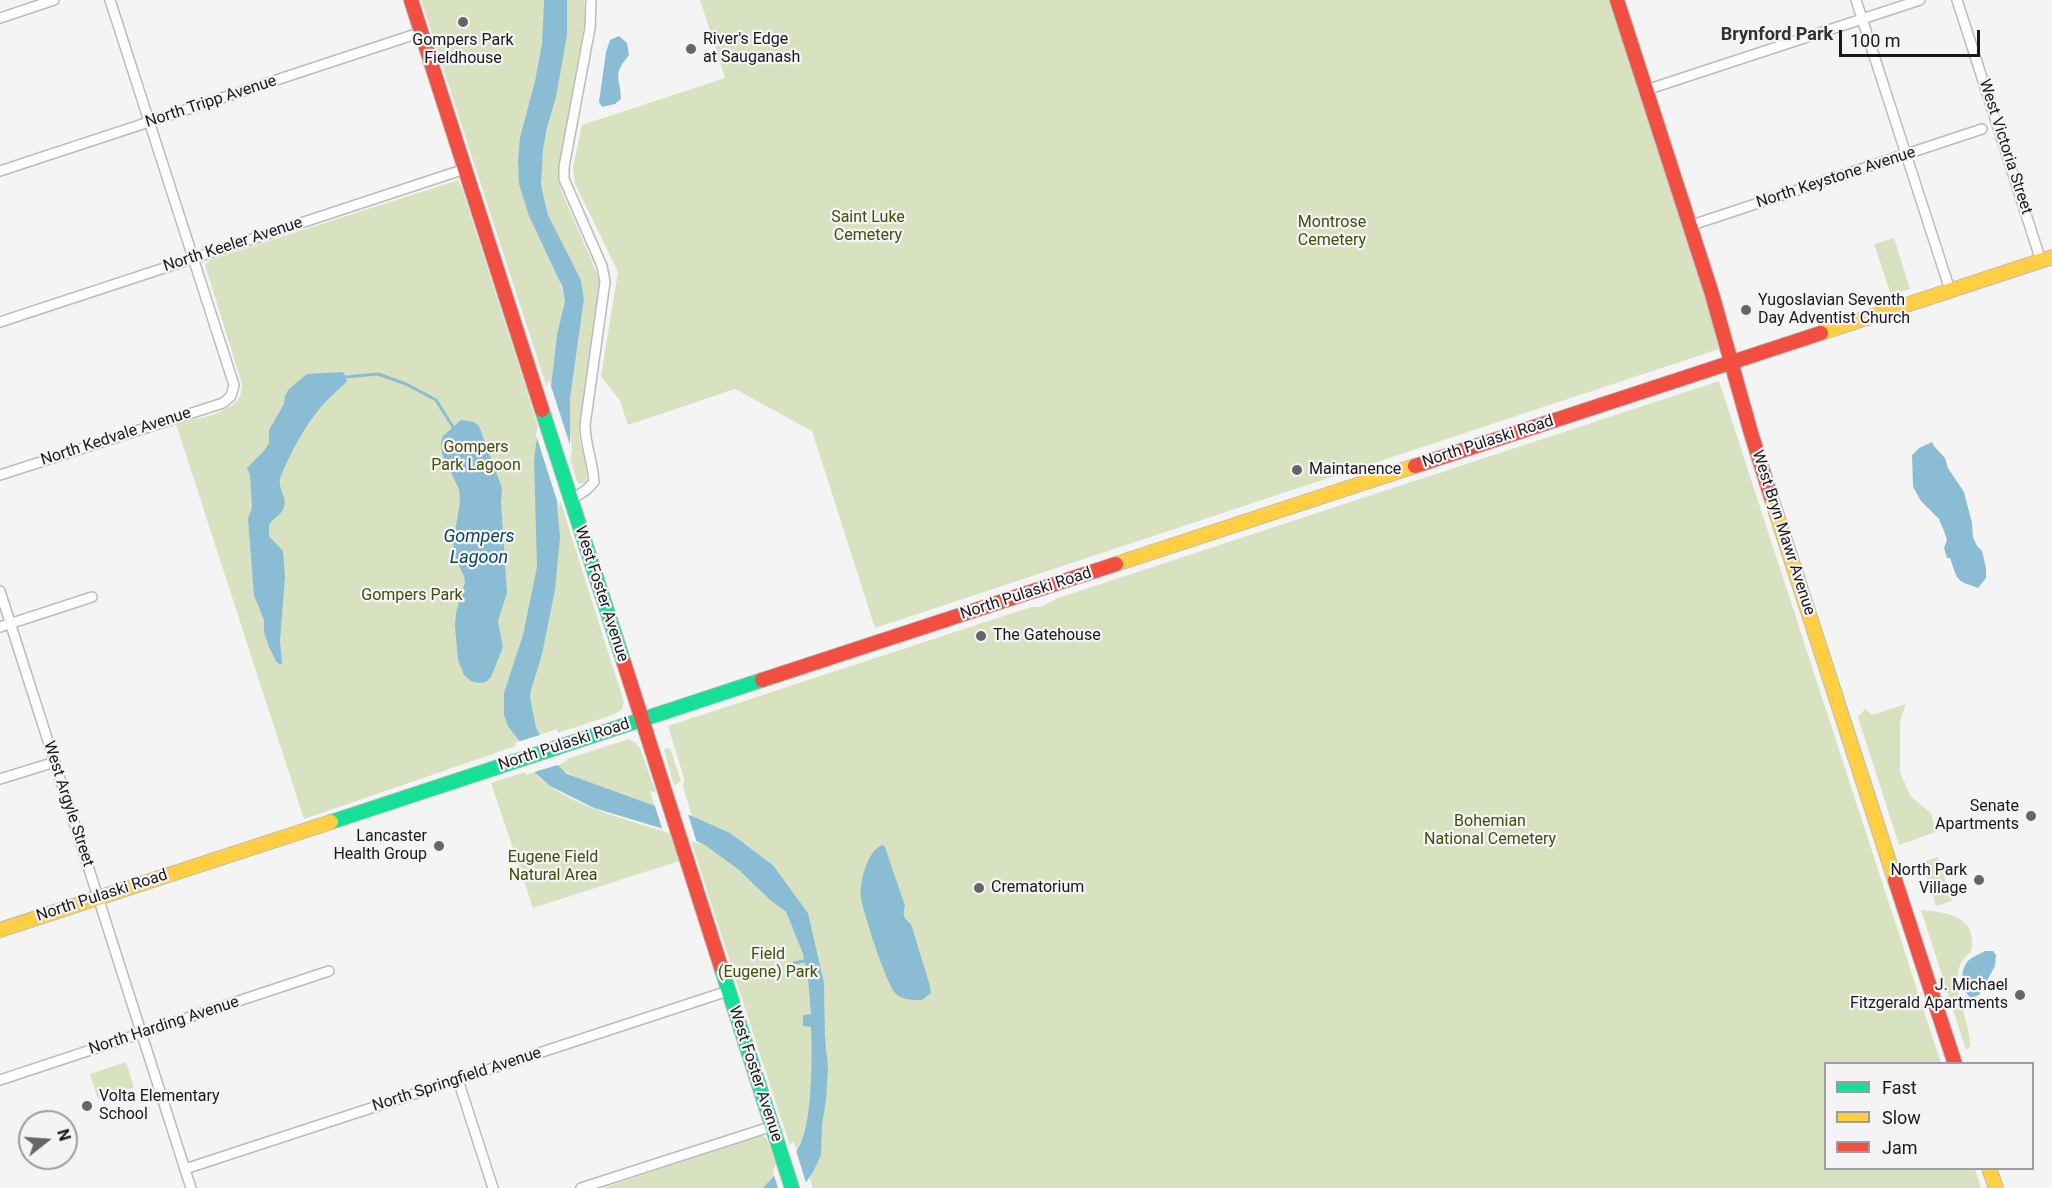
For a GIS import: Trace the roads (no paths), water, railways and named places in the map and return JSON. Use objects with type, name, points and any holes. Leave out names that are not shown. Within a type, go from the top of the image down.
[{"type":"main road","name":"West Foster Avenue","points":[[411,0],[792,1188]]},
{"type":"main road","name":"West Bryn Mawr Avenue","points":[[1617,0],[1689,226],[1751,433],[1954,1062]]},
{"type":"main road","name":"North Pulaski Road","points":[[0,930],[2047,259]]},
{"type":"main road","points":[[1990,1170],[1996,1188]]},
{"type":"street","points":[[0,18],[54,0]]},
{"type":"street","points":[[110,0],[194,258]]},
{"type":"street","points":[[571,500],[594,482],[594,471],[585,439],[585,425],[605,282],[602,266],[564,179],[564,166],[590,28],[591,0]]},
{"type":"street","points":[[1856,0],[1950,290]]},
{"type":"street","points":[[1646,90],[1920,0]]},
{"type":"street","name":"West Victoria Street","points":[[1957,0],[2047,259]]},
{"type":"street","name":"North Tripp Avenue","points":[[0,171],[422,32]]},
{"type":"street","name":"North Keystone Avenue","points":[[1689,226],[1982,129]]},
{"type":"street","name":"North Keeler Avenue","points":[[0,322],[465,169]]},
{"type":"street","name":"North Kedvale Avenue","points":[[0,474],[223,403],[231,396],[234,385],[194,258]]},
{"type":"street","name":"West Argyle Street","points":[[0,591],[191,1188]]},
{"type":"street","points":[[0,627],[92,597]]},
{"type":"street","points":[[0,779],[55,762]]},
{"type":"street","name":"North Harding Avenue","points":[[0,1080],[329,971]]},
{"type":"street","name":"North Springfield Avenue","points":[[185,1169],[728,991]]},
{"type":"street","points":[[458,1080],[493,1188]]},
{"type":"street","points":[[581,1188],[772,1126]]},
{"type":"water","points":[[544,0],[567,0],[567,35],[556,97],[543,150],[541,185],[548,215],[581,280],[584,299],[570,399],[570,447],[557,507],[560,537],[555,590],[542,654],[530,697],[536,728],[558,765],[567,774],[655,806],[692,816],[730,833],[773,865],[808,913],[824,982],[828,1069],[821,1155],[802,1188],[763,1188],[797,1150],[809,1108],[811,1027],[803,1026],[803,1015],[811,1014],[808,980],[803,954],[786,912],[739,870],[705,845],[680,834],[594,808],[550,786],[534,772],[527,751],[508,726],[504,715],[504,693],[523,635],[537,567],[534,460],[551,386],[557,334],[565,301],[562,286],[529,216],[519,184],[520,137],[535,81],[542,43]]},
{"type":"water","points":[[619,36],[627,43],[629,55],[620,67],[618,76],[621,99],[615,104],[602,107],[599,102],[606,52],[610,40]]},
{"type":"water","points":[[344,373],[347,381],[315,414],[289,458],[280,481],[285,499],[284,507],[269,525],[269,536],[283,551],[285,577],[280,641],[282,663],[280,665],[269,647],[264,632],[264,620],[254,595],[248,519],[252,507],[250,475],[247,468],[269,443],[269,430],[284,404],[289,389],[307,374]]},
{"type":"water","name":"Gompers Lagoon","points":[[461,420],[474,422],[479,426],[502,488],[507,593],[498,621],[503,647],[491,677],[486,682],[478,683],[464,675],[458,660],[456,613],[465,582],[456,560],[453,543],[460,502],[459,489],[442,454],[441,443],[443,436]]},
{"type":"water","points":[[1932,442],[1945,458],[1948,468],[1964,492],[1973,537],[1982,551],[1986,568],[1986,578],[1978,588],[1958,579],[1950,558],[1947,558],[1944,548],[1947,540],[1939,519],[1921,501],[1913,487],[1912,455],[1919,448]]},
{"type":"water","points":[[882,845],[885,847],[905,906],[904,916],[911,924],[930,986],[931,993],[922,1000],[901,997],[892,988],[863,906],[861,892],[865,868],[872,854]]},
{"type":"water","points":[[1985,951],[1993,951],[1996,955],[1995,966],[1979,995],[1971,998],[1963,985],[1963,970],[1970,960]]},
{"type":"waterway","points":[[346,377],[378,374],[406,384],[436,400],[453,427]]},
{"type":"waterway","points":[[794,963],[808,960]]},
{"type":"place","name":"Gompers Park Fieldhouse","points":[[463,22]]},
{"type":"place","name":"River's Edge at Sauganash","points":[[691,49]]},
{"type":"place","name":"Yugoslavian Seventh Day Adventist Church","points":[[1746,310]]},
{"type":"place","name":"Maintanence","points":[[1297,470]]},
{"type":"place","name":"The Gatehouse","points":[[981,636]]},
{"type":"place","name":"Senate Apartments","points":[[2031,816]]},
{"type":"place","name":"Lancaster Health Group","points":[[439,846]]},
{"type":"place","name":"North Park Village","points":[[1979,880]]},
{"type":"place","name":"Crematorium","points":[[979,888]]},
{"type":"place","name":"J. Michael Fitzgerald Apartments","points":[[2020,995]]},
{"type":"place","name":"Volta Elementary School","points":[[87,1106]]},
{"type":"district","name":"Brynford Park","points":[[1777,35]]},
{"type":"park label","name":"Saint Luke Cemetery","points":[[868,227]]},
{"type":"park label","name":"Montrose Cemetery","points":[[1332,232]]},
{"type":"park label","name":"Gompers Park Lagoon","points":[[476,457]]},
{"type":"park label","name":"Gompers Park","points":[[412,596]]},
{"type":"park label","name":"Bohemian National Cemetery","points":[[1490,831]]},
{"type":"park label","name":"Eugene Field Natural Area","points":[[553,867]]},
{"type":"park label","name":"Field (Eugene) Park","points":[[768,964]]}]
